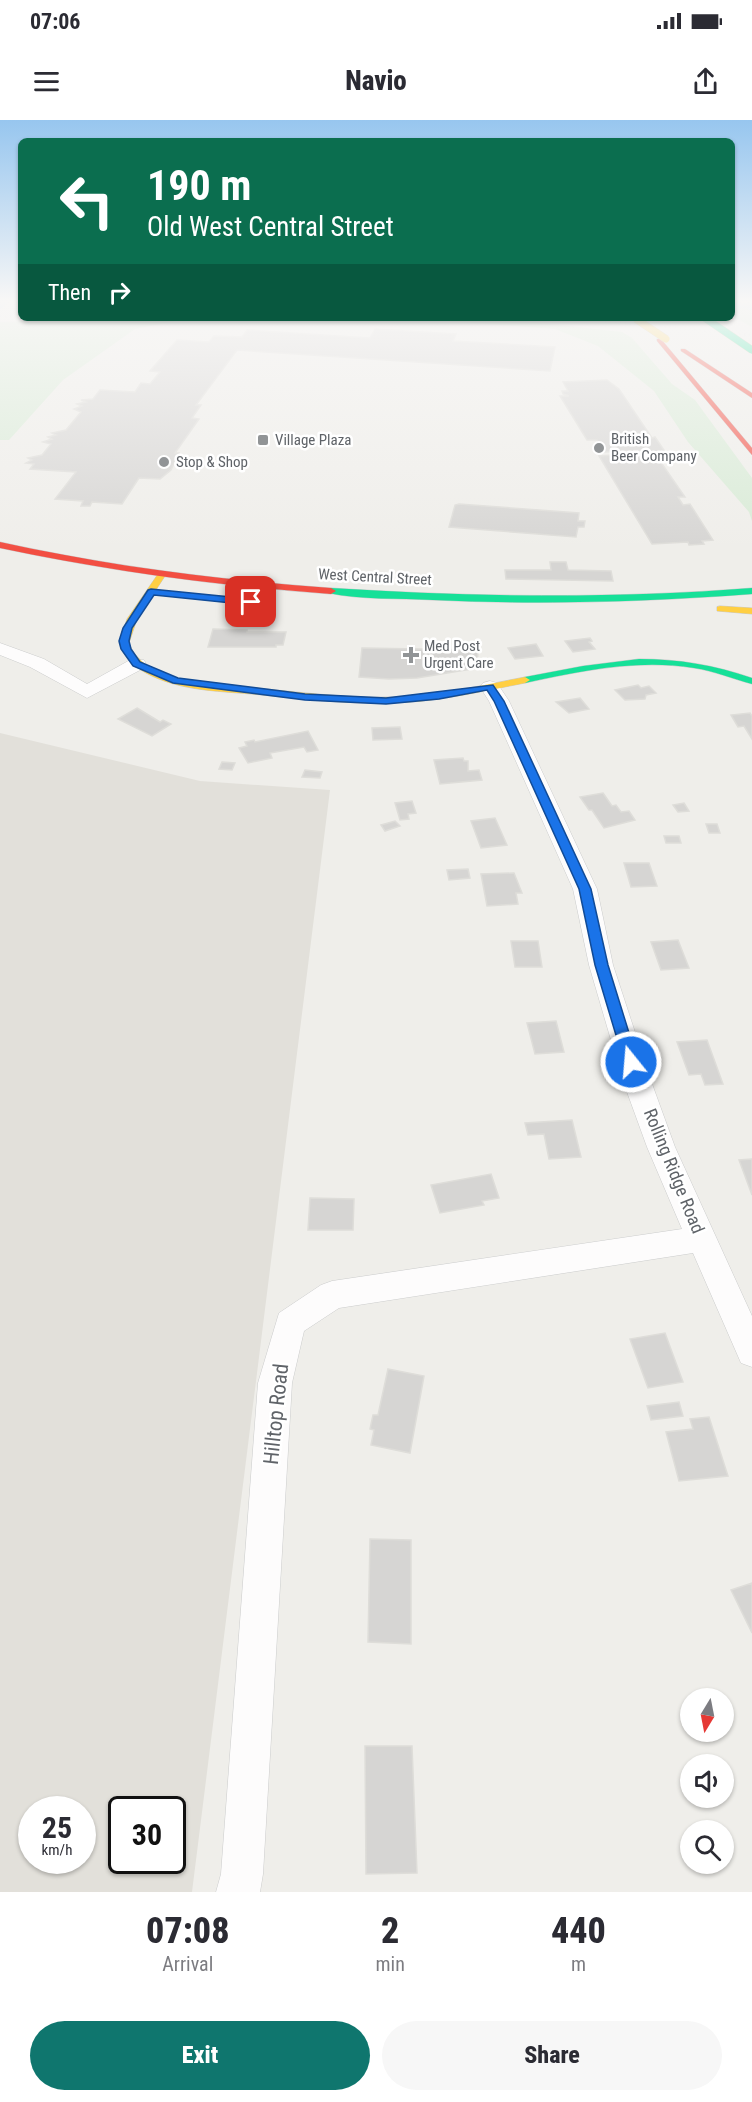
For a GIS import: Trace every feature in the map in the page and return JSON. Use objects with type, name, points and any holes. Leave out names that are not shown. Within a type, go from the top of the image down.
[{"type":"main road","points":[[699,386],[752,453]]},
{"type":"main road","points":[[736,386],[752,396]]},
{"type":"main road","name":"West Central Street","points":[[0,545],[59,559],[221,584],[507,600],[632,599],[749,591]]},
{"type":"main road","points":[[161,576],[156,593],[124,636],[128,654],[137,664],[161,676],[198,685],[348,701],[413,699],[616,664],[658,661],[698,664],[752,681]]},
{"type":"main road","points":[[133,589],[156,593]]},
{"type":"main road","name":"West Central Street","points":[[369,608],[673,611]]},
{"type":"main road","points":[[701,610],[752,610]]},
{"type":"street","points":[[0,648],[37,663],[87,692],[137,664]]},
{"type":"street","name":"Rolling Ridge Road","points":[[490,687],[499,701],[585,889],[601,965],[637,1081],[661,1147],[752,1352]]},
{"type":"street","name":"Hilltop Road","points":[[238,1892],[242,1874],[275,1383],[290,1323],[332,1295],[701,1239]]},
{"type":"shaded area","points":[[0,733],[200,781],[330,790],[192,1892],[0,1892]]},
{"type":"green space","points":[[0,386],[58,386],[9,440],[0,440]]},
{"type":"green space","points":[[647,386],[674,386],[695,400],[752,478],[752,521],[749,512],[688,442],[654,391]]},
{"type":"building","points":[[139,386],[210,386],[196,405],[201,405],[192,418],[199,419],[175,453],[179,453],[171,470],[160,479],[139,478],[122,504],[92,502],[90,506],[81,506],[83,501],[55,499],[76,472],[30,469],[34,464],[26,463],[32,460],[28,458],[42,455],[51,444],[43,442],[52,439],[48,437],[56,435],[52,433],[66,430],[81,412],[74,409],[82,406],[77,404],[86,402],[81,400],[93,399],[100,390],[135,392]]},
{"type":"building","points":[[565,386],[615,386],[652,438],[655,437],[666,453],[649,454],[647,450],[604,452],[597,440],[587,440],[560,396],[569,396],[563,394],[562,391],[568,391]]},
{"type":"building","points":[[648,453],[650,456],[656,455],[685,497],[678,497],[683,505],[690,504],[713,540],[702,541],[704,544],[689,545],[688,542],[652,544],[599,456]]},
{"type":"building","points":[[455,505],[579,513],[578,521],[585,521],[584,527],[578,527],[576,537],[449,527]]},
{"type":"building","points":[[550,562],[566,562],[568,570],[611,571],[613,581],[506,579],[505,570],[551,570]]},
{"type":"building","points":[[213,629],[286,632],[283,645],[276,645],[276,647],[208,647]]},
{"type":"building","points":[[590,638],[592,641],[589,642],[595,649],[573,652],[565,641]]},
{"type":"building","points":[[536,644],[543,656],[515,659],[508,648]]},
{"type":"building","points":[[362,648],[478,650],[477,668],[417,678],[359,677]]},
{"type":"building","points":[[638,685],[641,688],[649,686],[656,693],[646,695],[645,699],[625,700],[615,690]]},
{"type":"building","points":[[580,698],[589,709],[569,713],[556,702]]},
{"type":"building","points":[[137,708],[160,722],[163,720],[171,724],[152,736],[118,719]]},
{"type":"building","points":[[750,713],[752,739],[744,726],[738,727],[731,715]]},
{"type":"building","points":[[400,727],[402,739],[373,740],[372,728]]},
{"type":"building","points":[[308,731],[318,750],[307,752],[304,747],[270,753],[272,758],[248,763],[239,748],[247,746],[245,742]]},
{"type":"building","points":[[463,758],[464,761],[468,761],[468,771],[479,770],[482,780],[440,784],[434,760]]},
{"type":"building","points":[[222,762],[235,763],[232,770],[219,769]]},
{"type":"building","points":[[305,770],[322,772],[320,778],[302,777]]},
{"type":"building","points":[[603,793],[612,806],[616,805],[621,812],[629,811],[635,820],[604,828],[580,797]]},
{"type":"building","points":[[412,801],[416,813],[408,814],[409,819],[400,820],[395,803]]},
{"type":"building","points":[[684,803],[689,811],[678,812],[673,805]]},
{"type":"building","points":[[495,818],[507,845],[481,848],[471,821]]},
{"type":"building","points":[[395,821],[400,826],[385,831],[381,825]]},
{"type":"building","points":[[706,824],[717,824],[720,833],[709,833]]},
{"type":"building","points":[[664,836],[679,836],[681,843],[666,843]]},
{"type":"building","points":[[624,863],[649,863],[657,886],[631,887]]},
{"type":"building","points":[[468,869],[470,878],[449,880],[447,870]]},
{"type":"building","points":[[514,873],[522,893],[516,893],[518,904],[487,906],[481,874]]},
{"type":"building","points":[[678,940],[689,968],[661,970],[651,942]]},
{"type":"building","points":[[511,941],[538,941],[542,967],[515,967]]},
{"type":"building","points":[[556,1021],[564,1052],[535,1054],[527,1023]]},
{"type":"building","points":[[707,1040],[723,1084],[705,1085],[701,1074],[689,1075],[677,1042]]},
{"type":"building","points":[[572,1120],[581,1157],[549,1159],[544,1134],[528,1135],[525,1123]]},
{"type":"building","points":[[752,1159],[752,1195],[739,1160]]},
{"type":"building","points":[[491,1174],[499,1198],[482,1201],[484,1205],[440,1213],[431,1185]]},
{"type":"building","points":[[310,1198],[354,1199],[353,1230],[308,1230]]},
{"type":"building","points":[[665,1333],[683,1382],[648,1388],[630,1339]]},
{"type":"building","points":[[388,1369],[424,1376],[410,1453],[371,1445],[374,1430],[370,1429],[373,1415],[378,1415]]},
{"type":"building","points":[[679,1402],[683,1416],[651,1420],[647,1406]]},
{"type":"building","points":[[709,1417],[728,1476],[679,1481],[666,1432],[693,1429],[690,1419]]},
{"type":"building","points":[[370,1539],[411,1540],[411,1644],[368,1642]]},
{"type":"building","points":[[752,1583],[752,1633],[731,1590]]},
{"type":"building","points":[[365,1746],[412,1746],[417,1873],[366,1874]]},
{"type":"traffic: fast","points":[[331,591],[447,598],[535,600],[588,600],[752,591]]},
{"type":"traffic: fast","points":[[525,680],[611,664],[667,662],[723,671],[752,681]]},
{"type":"traffic: slow","points":[[161,576],[132,619],[124,643],[134,660],[164,678],[206,687],[348,700],[415,699],[525,680]]},
{"type":"traffic: slow","points":[[720,609],[752,611]]},
{"type":"traffic: jam","points":[[697,386],[752,453]]},
{"type":"traffic: jam","points":[[737,386],[752,396]]},
{"type":"traffic: jam","points":[[0,545],[82,562],[164,575],[331,591]]},
{"type":"place","name":"Village Plaza","points":[[263,440]]},
{"type":"place","name":"British Beer Company","points":[[599,448]]},
{"type":"place","name":"Stop & Shop","points":[[164,462]]},
{"type":"place","name":"Med Post Urgent Care","points":[[411,655]]},
{"type":"route","points":[[251,602],[151,592],[124,636],[126,649],[137,664],[176,681],[305,697],[348,701],[386,701],[439,696],[490,687],[499,701],[585,889],[601,965],[631,1062]]}]
